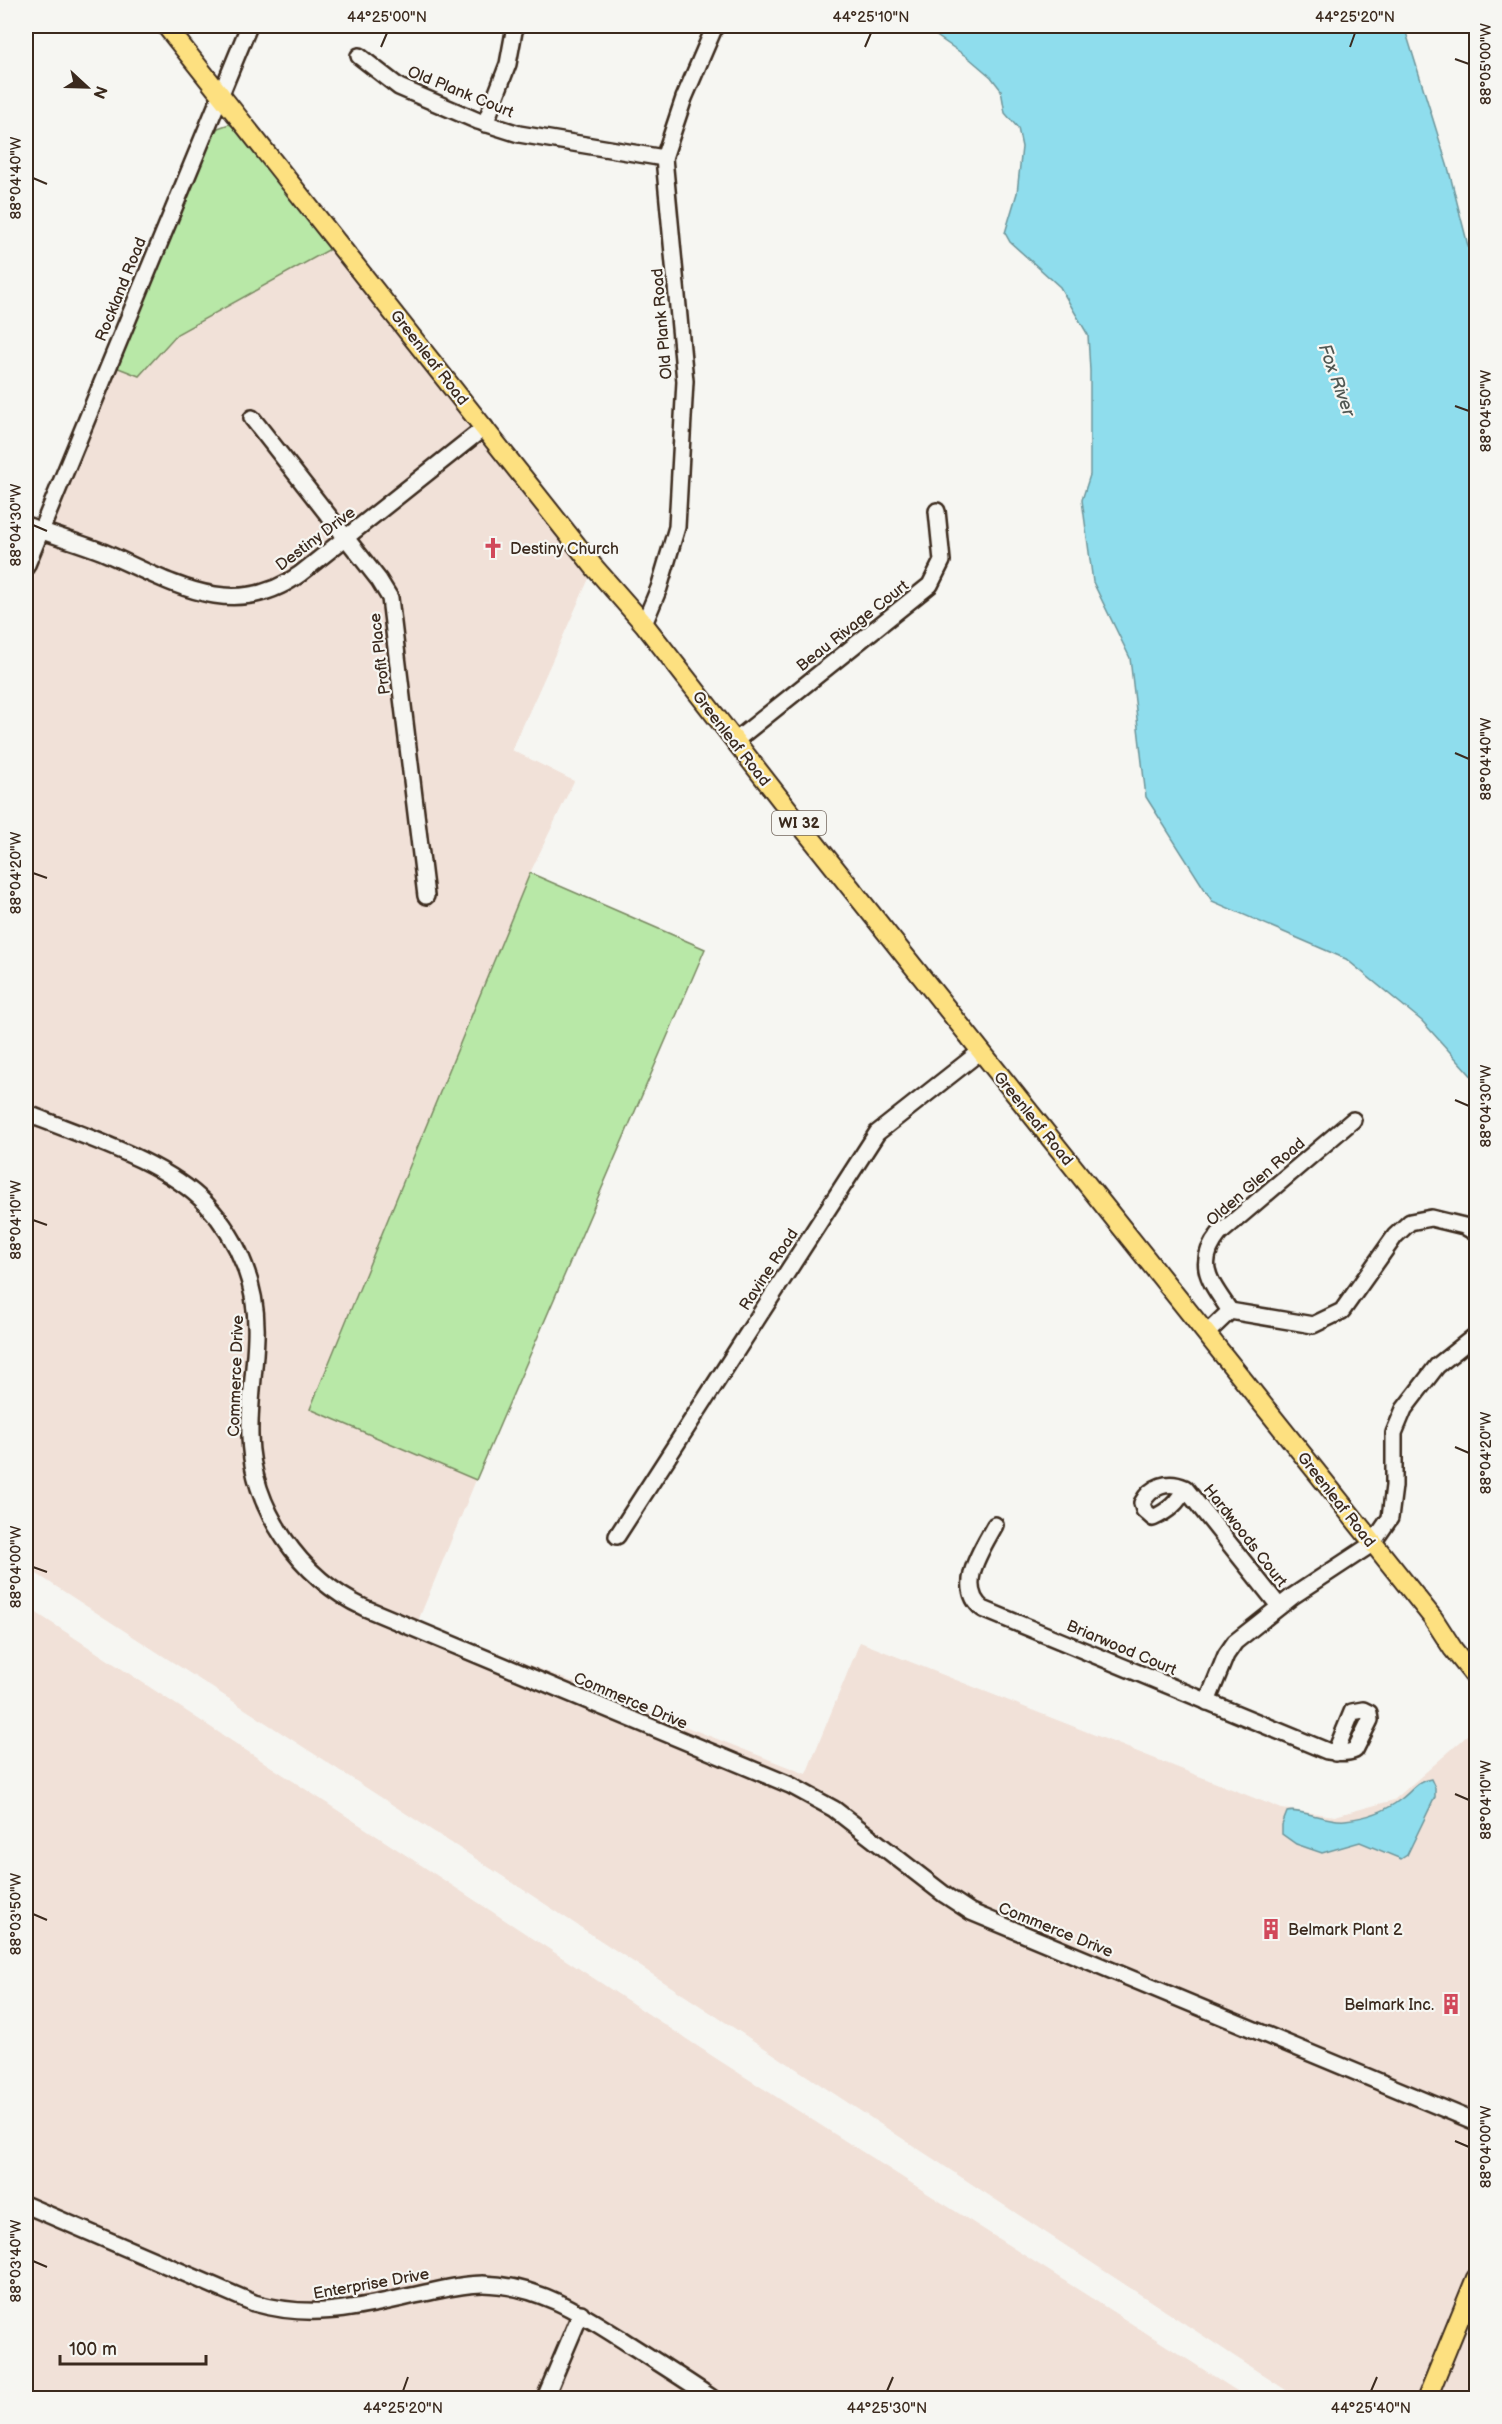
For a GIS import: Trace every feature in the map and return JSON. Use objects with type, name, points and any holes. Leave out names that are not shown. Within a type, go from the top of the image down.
[{"type":"main road","name":"Greenleaf Road","points":[[166,26],[594,567],[644,624],[1372,1544],[1433,1618],[1476,1660]]},
{"type":"main road","name":"Greenleaf Road","points":[[1433,1618],[1453,1649],[1476,1678]]},
{"type":"main road","points":[[1427,2398],[1476,2278]]},
{"type":"street","name":"Rockland Road","points":[[26,567],[249,26]]},
{"type":"street","points":[[485,124],[507,64],[515,26]]},
{"type":"street","name":"Old Plank Road","points":[[644,624],[659,588],[677,527],[685,381],[664,158],[684,98],[715,26]]},
{"type":"street","name":"Old Plank Court","points":[[359,56],[399,87],[485,124],[519,134],[664,158]]},
{"type":"street","name":"Profit Place","points":[[252,418],[385,588],[391,604],[426,896]]},
{"type":"street","name":"Destiny Drive","points":[[26,525],[75,540],[194,591],[228,598],[257,595],[280,586],[346,538],[485,427]]},
{"type":"street","name":"Beau Rivage Court","points":[[735,741],[930,585],[940,570],[942,561],[937,511]]},
{"type":"street","name":"Ravine Road","points":[[617,1536],[877,1133],[981,1051]]},
{"type":"street","name":"Commerce Drive","points":[[26,1113],[164,1172],[185,1185],[205,1203],[230,1236],[247,1272],[255,1311],[256,1337],[250,1438],[258,1484],[269,1512],[288,1545],[310,1570],[336,1592],[365,1608],[790,1785],[834,1809],[945,1895],[971,1912],[1476,2122]]},
{"type":"street","name":"Olden Glen Road","points":[[1230,1311],[1210,1281],[1205,1261],[1209,1247],[1219,1234],[1353,1120]]},
{"type":"street","points":[[1206,1334],[1230,1311],[1313,1325],[1342,1311],[1395,1236],[1410,1222],[1431,1218],[1464,1226],[1476,1233]]},
{"type":"street","points":[[1207,1702],[1226,1655],[1234,1642],[1279,1606],[1372,1544],[1390,1518],[1394,1486],[1394,1434],[1404,1410],[1437,1366],[1476,1335]]},
{"type":"street","name":"Hardwoods Court","points":[[1185,1488],[1279,1606]]},
{"type":"street","name":"Briarwood Court","points":[[995,1525],[970,1578],[971,1593],[979,1606],[1335,1753]]},
{"type":"street","name":"Enterprise Drive","points":[[26,2205],[254,2303],[275,2309],[315,2313],[336,2311],[457,2286],[482,2284],[525,2289],[545,2295],[581,2313],[712,2398]]},
{"type":"street","points":[[545,2398],[581,2313]]},
{"type":"shaded area","points":[[332,248],[591,574],[512,750],[574,781],[530,873],[310,1409],[476,1480],[418,1621],[806,1774],[860,1642],[1282,1809],[1335,1816],[1394,1800],[1476,1728],[1476,2255],[1418,2398],[1298,2398],[510,1881],[26,1567],[26,582],[116,367],[139,376],[177,334]]},
{"type":"shaded area","points":[[26,1606],[720,2061],[1248,2398],[26,2398]]},
{"type":"shaded area","points":[[1476,2306],[1476,2398],[1439,2398],[1452,2365]]},
{"type":"green space","points":[[229,124],[245,133],[332,248],[177,334],[139,376],[116,367],[213,135],[218,128]]},
{"type":"green space","points":[[530,873],[705,949],[476,1480],[310,1409]]},
{"type":"water","name":"Fox River","points":[[922,26],[1404,26],[1449,171],[1476,277],[1476,1081],[1422,1021],[1346,959],[1212,901],[1146,797],[1130,658],[1093,582],[1082,500],[1090,475],[1088,335],[1060,287],[1010,242],[1005,233],[1017,193],[1022,147],[1018,128],[1005,113],[1001,90],[991,77],[970,59]]},
{"type":"water","points":[[1431,1779],[1435,1788],[1435,1797],[1407,1855],[1401,1859],[1360,1842],[1322,1853],[1296,1844],[1282,1834],[1282,1825],[1287,1812],[1338,1820],[1360,1818],[1389,1807],[1418,1784]]},
{"type":"place","name":"Destiny Church","points":[[493,548]]},
{"type":"place","name":"Belmark Plant 2","points":[[1271,1929]]},
{"type":"place","name":"Belmark Inc.","points":[[1451,2004]]}]
